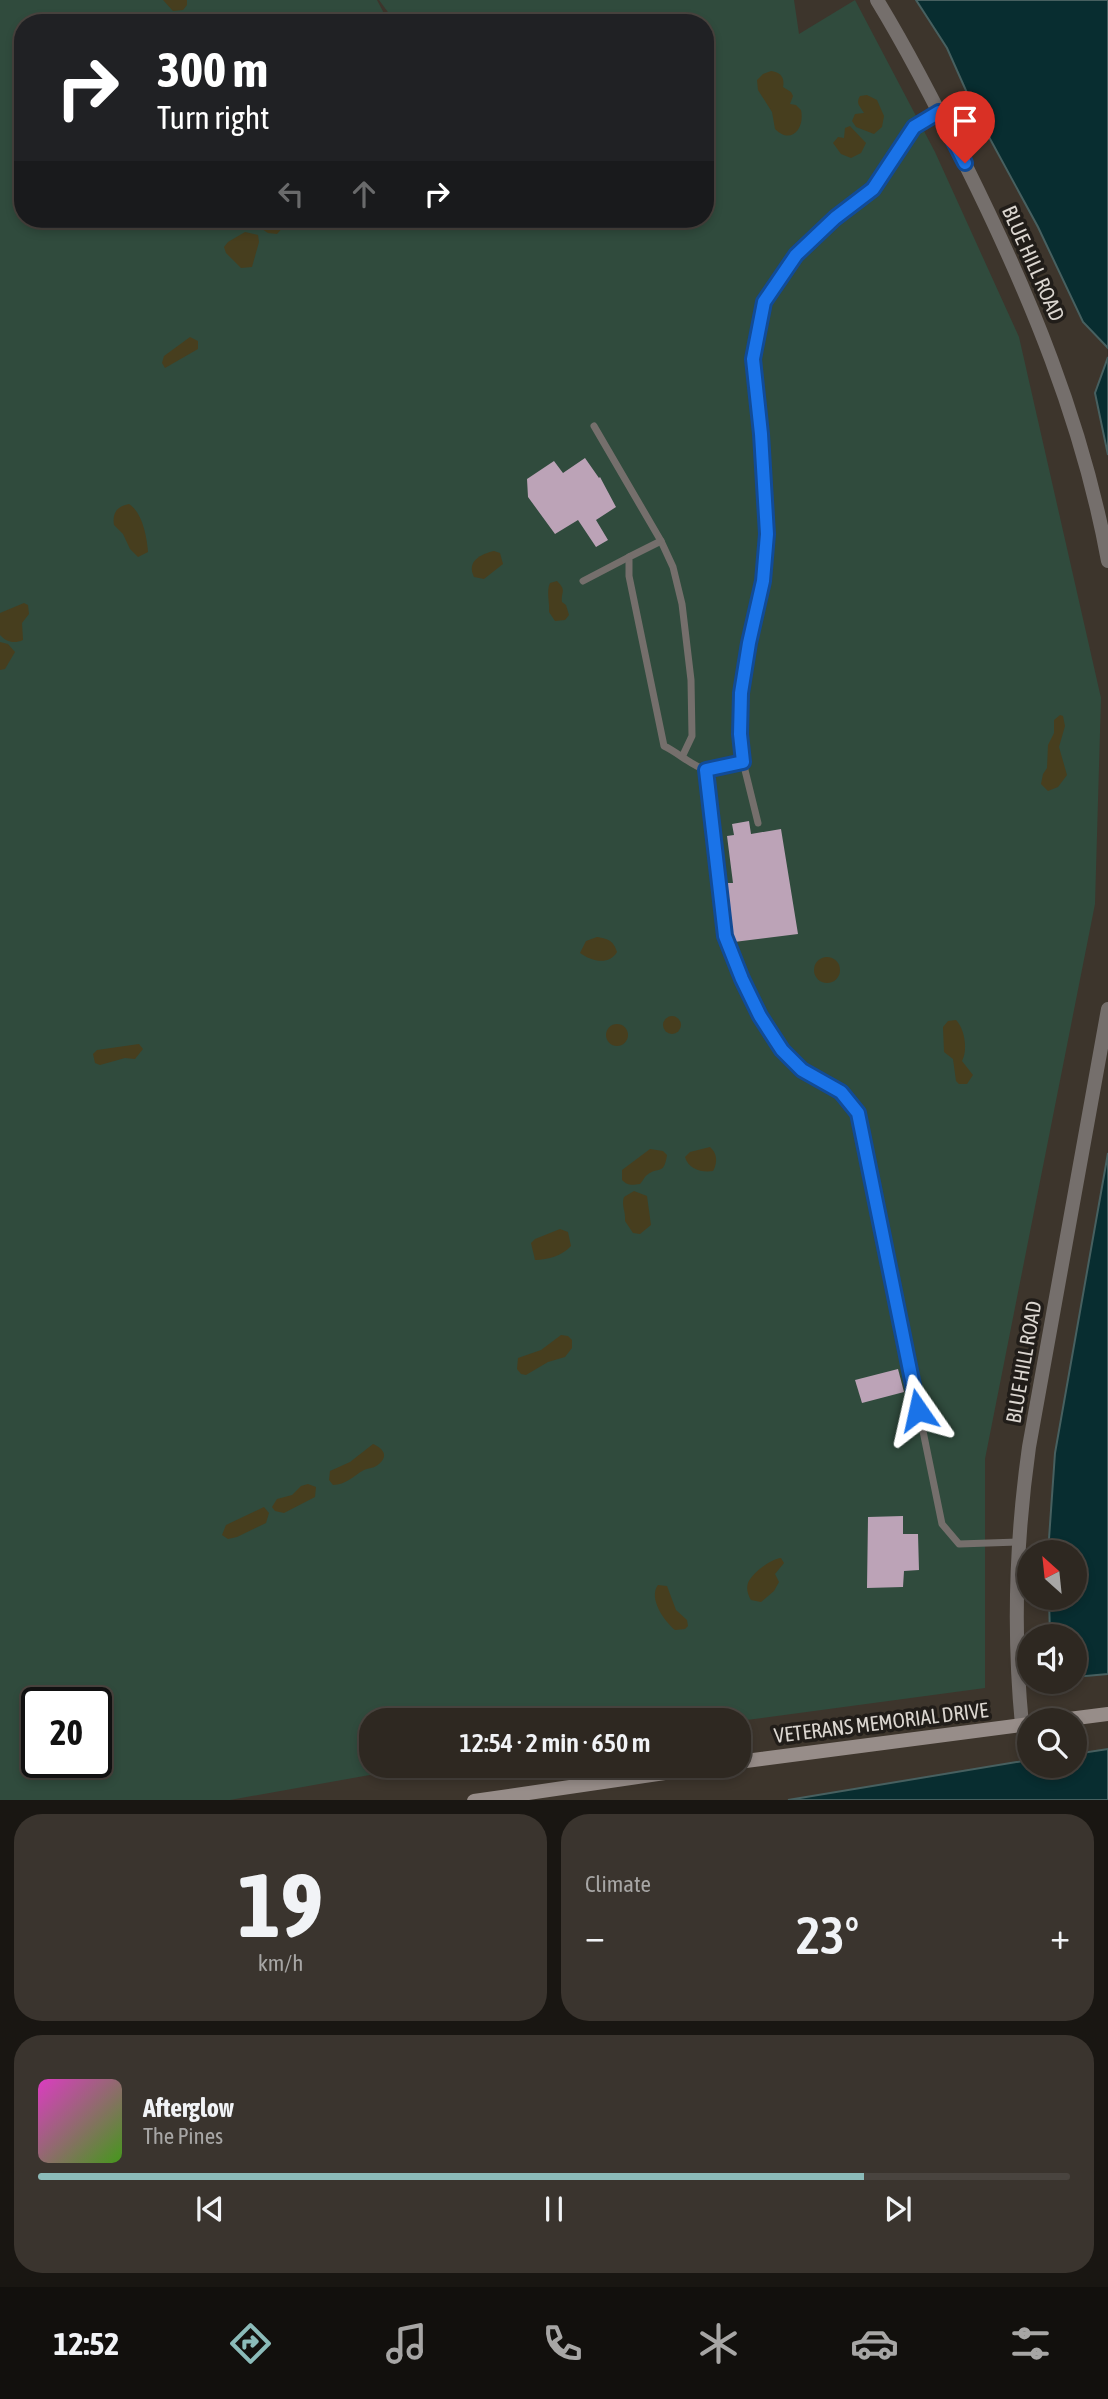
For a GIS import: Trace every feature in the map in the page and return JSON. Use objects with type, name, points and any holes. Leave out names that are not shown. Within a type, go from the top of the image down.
[{"type":"main road","points":[[1087,1717],[1108,1714]]},
{"type":"main road","name":"VETERANS MEMORIAL DRIVE","points":[[751,1760],[1017,1726]]},
{"type":"main road","points":[[481,1800],[631,1778]]},
{"type":"street","name":"BLUE HILL ROAD","points":[[877,0],[906,48],[939,112],[1010,255],[1047,342],[1078,436],[1108,561]]},
{"type":"street","name":"BLUE HILL ROAD","points":[[1018,1540],[1028,1447],[1108,1009]]},
{"type":"street","name":"BLUE HILL ROAD","points":[[1018,1610],[1018,1680],[1023,1708]]},
{"type":"lane","points":[[758,823],[743,762],[740,734],[741,693],[763,581],[767,534],[753,359],[764,302],[796,255],[835,218],[873,189],[914,127],[939,112]]},
{"type":"lane","points":[[594,426],[661,541],[673,567],[691,680],[692,736],[683,755]]},
{"type":"lane","points":[[583,581],[661,541]]},
{"type":"lane","points":[[629,557],[629,576],[664,746],[683,755],[692,766],[706,770],[743,762]]},
{"type":"lane","points":[[706,770],[725,936],[742,979],[760,1016],[782,1050],[802,1070],[841,1092],[858,1113],[942,1524],[960,1544],[1017,1542]]},
{"type":"green space","points":[[0,0],[377,0],[384,14],[14,14],[14,228],[714,228],[714,14],[389,14],[379,0],[794,0],[799,34],[855,0],[935,152],[1019,337],[1101,698],[1095,904],[985,1459],[985,1688],[751,1719],[751,1708],[359,1708],[359,1777],[230,1800],[0,1800]]},
{"type":"sand","points":[[163,0],[187,0],[187,5],[183,10],[173,11]]},
{"type":"sand","points":[[771,71],[781,76],[783,87],[791,92],[793,96],[790,104],[801,110],[799,129],[791,135],[781,134],[775,129],[772,112],[758,90],[757,80]]},
{"type":"sand","points":[[867,95],[877,100],[884,116],[882,127],[874,134],[856,127],[852,121],[855,114],[864,113],[858,101],[860,96]]},
{"type":"sand","points":[[850,126],[866,143],[861,153],[851,158],[841,154],[833,143],[838,137],[844,138],[845,128]]},
{"type":"sand","points":[[262,228],[282,228],[277,234]]},
{"type":"sand","points":[[245,232],[258,235],[259,242],[252,267],[241,268],[226,253],[224,247]]},
{"type":"sand","points":[[190,337],[198,341],[198,349],[165,368],[162,363],[164,356]]},
{"type":"sand","points":[[129,504],[140,518],[146,539],[148,552],[138,557],[114,525],[116,511]]},
{"type":"sand","points":[[494,551],[500,553],[503,564],[484,579],[474,577],[472,567],[476,559]]},
{"type":"sand","points":[[557,581],[563,589],[562,602],[569,615],[565,620],[555,621],[549,612],[548,590],[550,583]]},
{"type":"sand","points":[[24,603],[28,605],[29,614],[22,623],[23,640],[8,641],[0,635],[0,613]]},
{"type":"sand","points":[[0,642],[8,644],[15,652],[5,669],[0,670]]},
{"type":"sand","points":[[1060,715],[1063,716],[1065,726],[1059,747],[1067,775],[1058,787],[1048,791],[1041,784],[1047,768],[1048,745],[1054,733],[1054,720]]},
{"type":"sand","points":[[597,937],[612,943],[617,952],[614,956],[600,961],[580,953],[586,941]]},
{"type":"sand","points":[[827,957],[836,961],[840,970],[836,979],[827,983],[818,979],[814,970],[818,961]]},
{"type":"sand","points":[[672,1016],[678,1019],[681,1025],[678,1031],[672,1034],[666,1031],[663,1025],[666,1019]]},
{"type":"sand","points":[[956,1020],[965,1040],[962,1061],[973,1075],[967,1084],[959,1084],[956,1081],[953,1059],[944,1052],[943,1027],[948,1021]]},
{"type":"sand","points":[[617,1024],[625,1027],[628,1035],[625,1043],[617,1046],[609,1043],[606,1035],[609,1027]]},
{"type":"sand","points":[[139,1044],[143,1049],[135,1059],[125,1058],[100,1065],[95,1063],[93,1054],[97,1050]]},
{"type":"sand","points":[[710,1147],[716,1158],[713,1171],[696,1169],[689,1165],[685,1157],[690,1152]]},
{"type":"sand","points":[[650,1149],[663,1151],[667,1155],[664,1166],[647,1175],[640,1184],[630,1185],[624,1182],[622,1170]]},
{"type":"sand","points":[[634,1191],[647,1196],[651,1225],[640,1234],[633,1233],[625,1221],[624,1197]]},
{"type":"sand","points":[[560,1229],[568,1232],[571,1246],[555,1256],[535,1260],[531,1243]]},
{"type":"sand","points":[[561,1335],[572,1340],[572,1348],[565,1357],[548,1362],[526,1375],[521,1374],[517,1369],[518,1358],[541,1350]]},
{"type":"sand","points":[[373,1444],[384,1452],[382,1461],[346,1482],[333,1485],[329,1480],[330,1471],[350,1462]]},
{"type":"sand","points":[[308,1484],[316,1487],[315,1497],[284,1513],[275,1511],[272,1507],[277,1499],[292,1495],[301,1486]]},
{"type":"sand","points":[[264,1507],[269,1513],[266,1523],[237,1537],[228,1539],[222,1535],[226,1525]]},
{"type":"sand","points":[[781,1558],[784,1563],[775,1574],[779,1582],[774,1591],[761,1602],[751,1600],[747,1590],[750,1579],[767,1564]]},
{"type":"sand","points":[[658,1585],[667,1586],[676,1610],[687,1620],[688,1626],[685,1629],[675,1630],[662,1615],[655,1596]]},
{"type":"water","points":[[916,0],[1108,0],[1108,348],[1083,322],[1038,227],[976,113],[947,48]]},
{"type":"water","points":[[1108,357],[1108,455],[1095,393]]},
{"type":"water","points":[[1108,1153],[1108,1674],[1087,1676],[1087,1624],[1050,1624],[1049,1610],[1087,1610],[1087,1540],[1049,1540],[1055,1453]]},
{"type":"water","points":[[1108,1749],[1108,1800],[788,1800],[1017,1762],[1017,1778],[1087,1778],[1087,1752]]},
{"type":"building","points":[[585,458],[600,477],[616,507],[596,520],[608,540],[596,547],[578,520],[555,534],[528,497],[527,479],[554,461],[563,473]]},
{"type":"building","points":[[749,821],[751,834],[781,829],[798,934],[734,942],[727,883],[733,883],[727,836],[734,835],[732,824]]},
{"type":"building","points":[[898,1369],[904,1392],[862,1403],[855,1380]]},
{"type":"building","points":[[903,1516],[903,1534],[918,1534],[919,1570],[904,1571],[903,1587],[867,1588],[868,1517]]},
{"type":"route","points":[[918,1410],[858,1113],[841,1092],[802,1070],[782,1050],[760,1016],[742,979],[725,936],[706,770],[743,762],[740,734],[741,693],[763,581],[767,534],[753,359],[764,302],[796,255],[835,218],[873,189],[914,127],[939,112],[965,163]]}]
